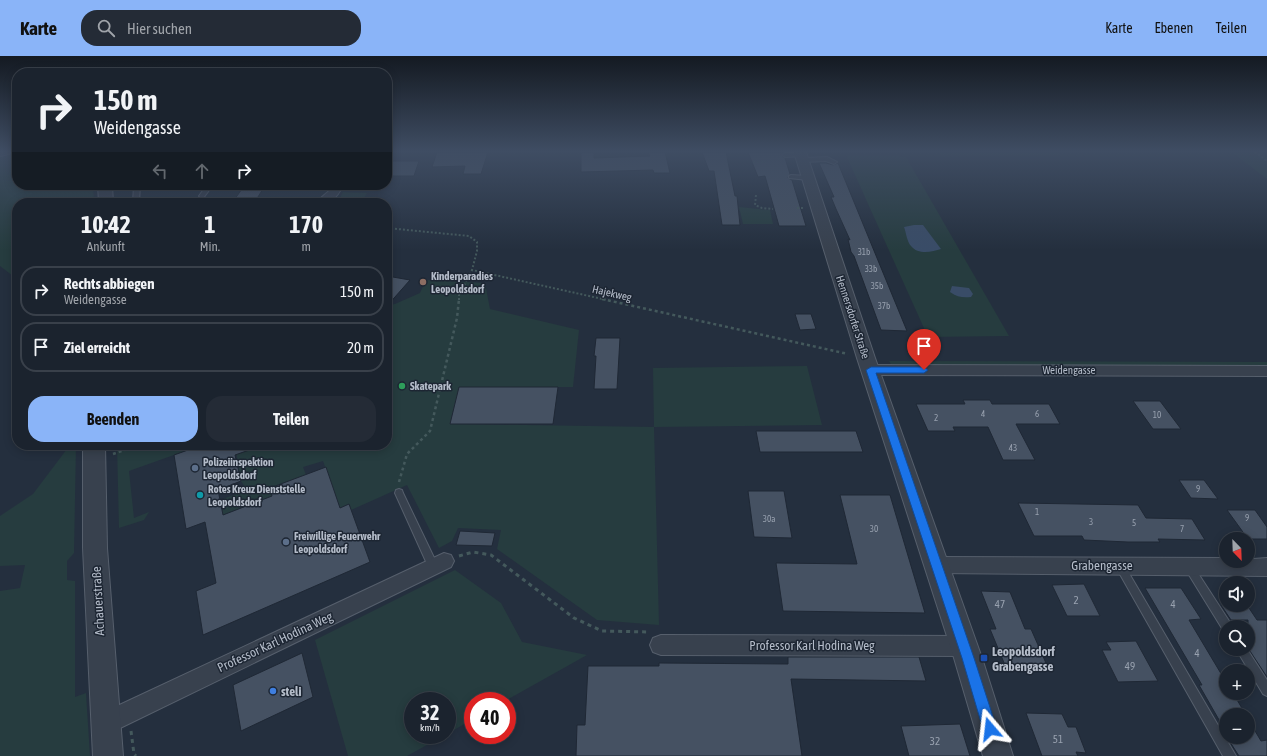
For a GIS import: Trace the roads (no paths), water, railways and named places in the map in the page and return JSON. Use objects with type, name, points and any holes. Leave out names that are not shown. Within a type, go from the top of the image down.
[{"type":"street","name":"Hennersdorfer Straße","points":[[811,185],[868,364],[964,646],[998,756]]},
{"type":"street","points":[[328,198],[336,190]]},
{"type":"street","name":"Weidengasse","points":[[868,364],[1267,371]]},
{"type":"street","name":"Achauerstraße","points":[[104,450],[95,548],[108,756]]},
{"type":"street","name":"Professor Karl Hodina Weg","points":[[106,723],[439,564]]},
{"type":"street","name":"Grabengasse","points":[[936,565],[1188,565],[1267,567]]},
{"type":"street","name":"Professor Karl Hodina Weg","points":[[659,638],[964,646]]},
{"type":"lane","points":[[202,196],[206,190]]},
{"type":"lane","points":[[399,493],[439,564]]},
{"type":"lane","points":[[1120,565],[1230,756]]},
{"type":"lane","points":[[1188,565],[1223,620]]},
{"type":"lane","points":[[1245,656],[1267,690]]},
{"type":"water","points":[[923,225],[941,249],[921,252],[914,249],[908,242],[904,227]]},
{"type":"water","points":[[952,286],[969,288],[973,294],[971,297],[958,296],[950,292]]},
{"type":"place","name":"Kinderparadies Leopoldsdorf","points":[[423,282]]},
{"type":"place","name":"Skatepark","points":[[402,386]]},
{"type":"place","name":"Polizeiinspektion Leopoldsdorf","points":[[195,468]]},
{"type":"place","name":"Rotes Kreuz Dienststelle Leopoldsdorf","points":[[200,495]]},
{"type":"place","name":"Freiwillige Feuerwehr Leopoldsdorf","points":[[286,542]]},
{"type":"place","name":"Leopoldsdorf Grabengasse","points":[[984,658]]},
{"type":"place","name":"steli","points":[[273,691]]}]
